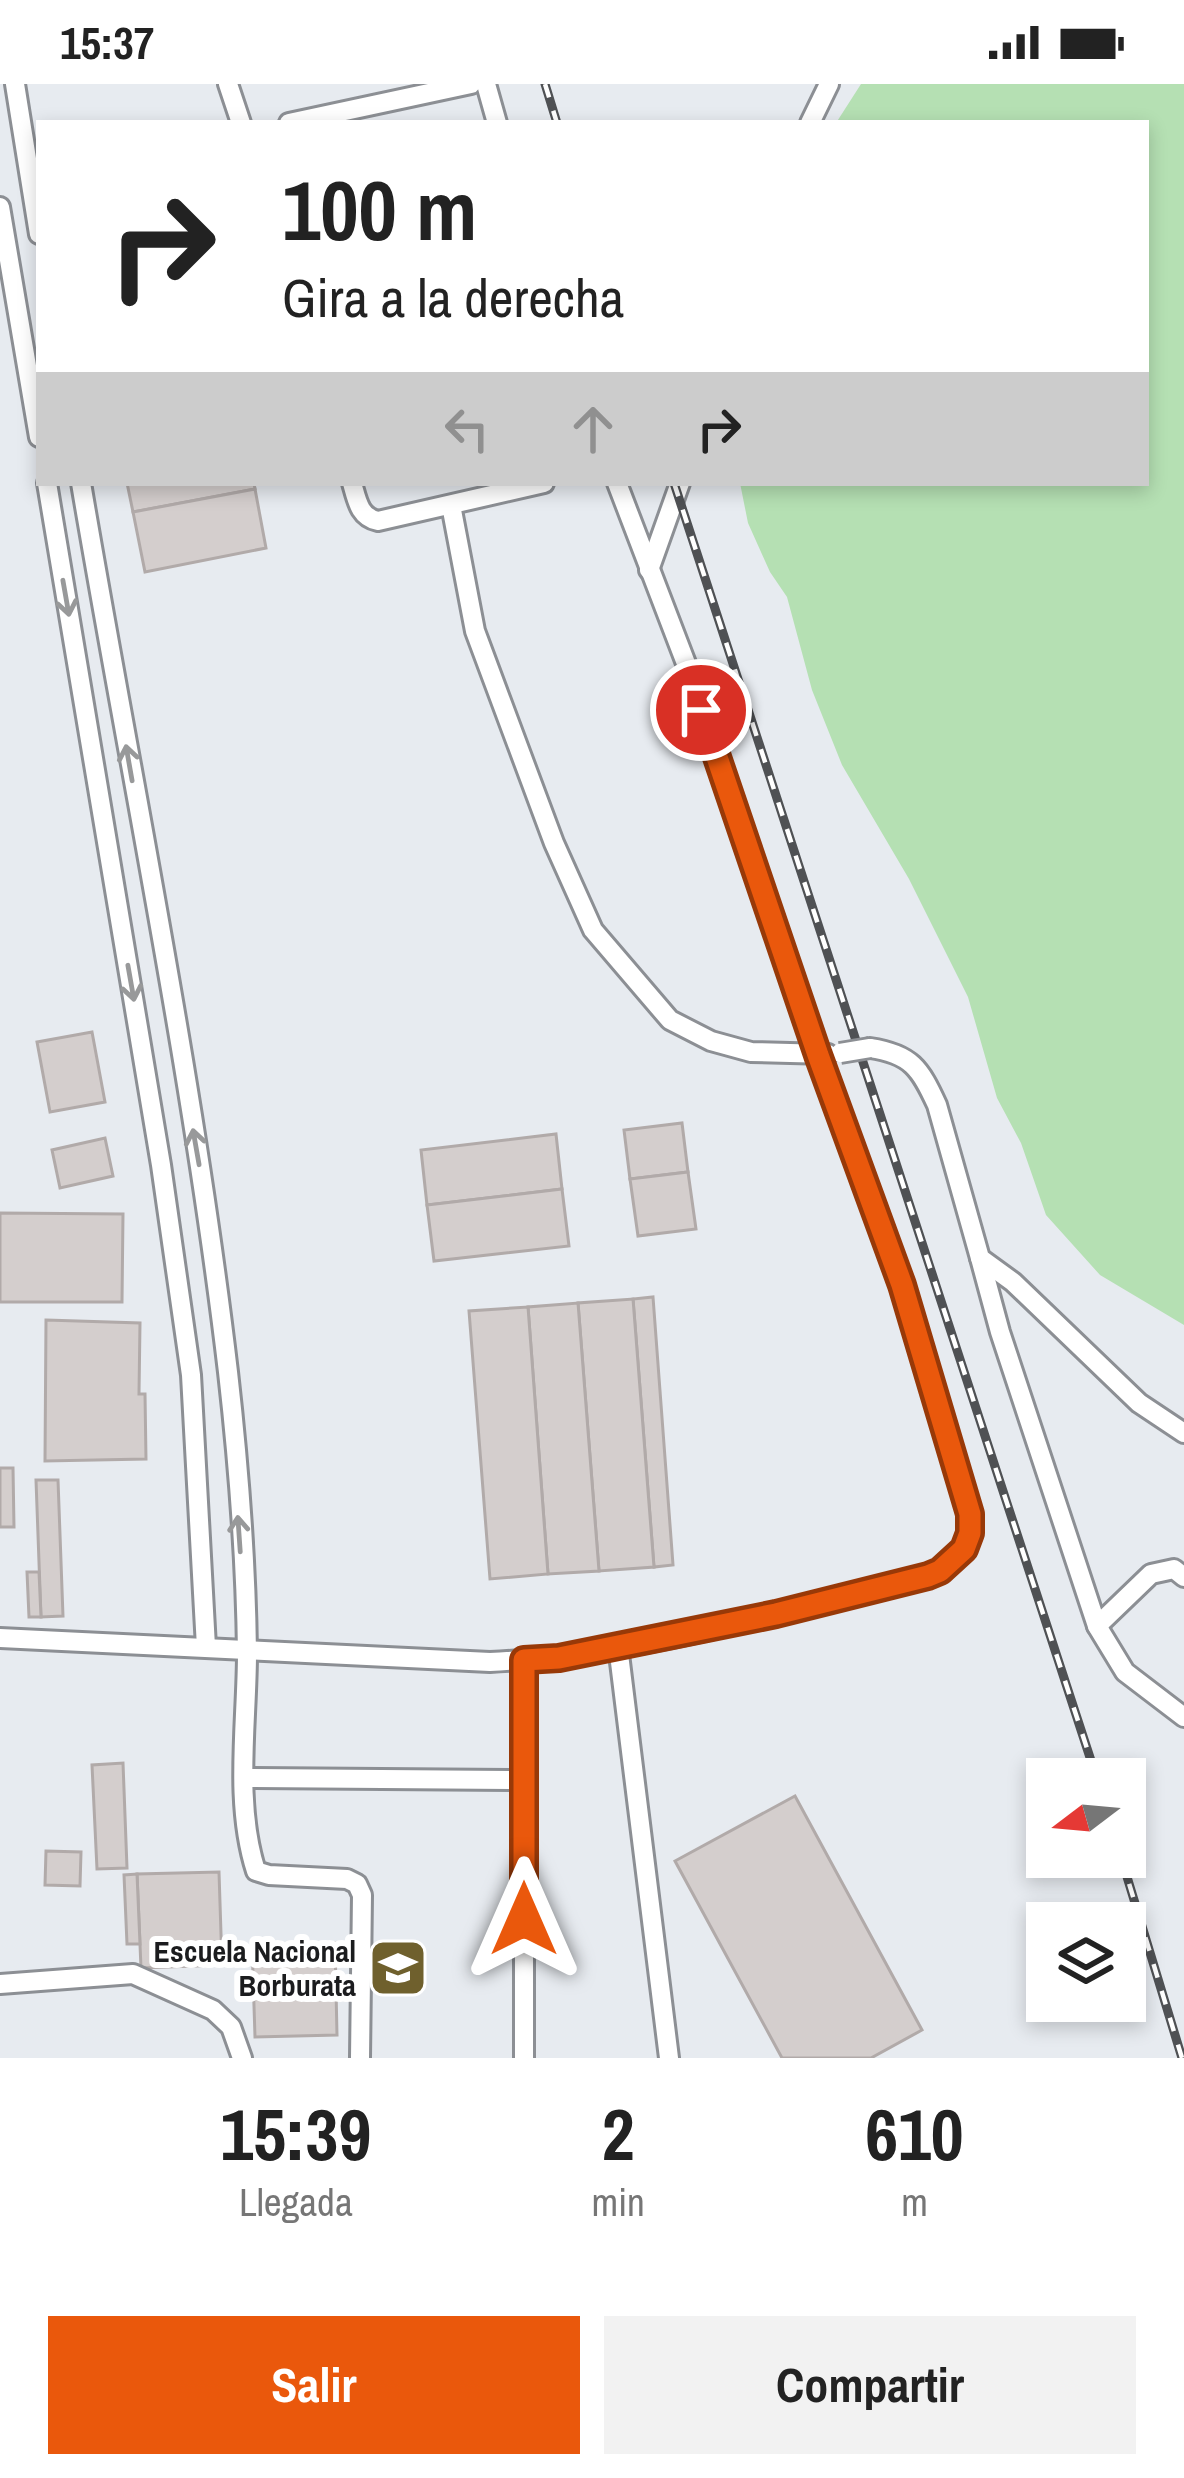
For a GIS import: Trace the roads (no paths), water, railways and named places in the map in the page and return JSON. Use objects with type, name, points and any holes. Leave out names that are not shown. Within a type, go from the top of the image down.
[{"type":"street","points":[[15,84],[10,111],[36,221]]},
{"type":"street","points":[[228,84],[240,120]]},
{"type":"street","points":[[303,120],[471,84]]},
{"type":"street","points":[[485,84],[496,120]]},
{"type":"street","points":[[811,120],[829,84]]},
{"type":"street","points":[[395,100],[401,120]]},
{"type":"street","points":[[0,207],[30,328],[36,401]]},
{"type":"street","points":[[47,486],[138,1024],[191,1375],[206,1647]]},
{"type":"street","points":[[82,486],[200,1173],[228,1376],[247,1651],[244,1778],[251,1856],[256,1871],[269,1875],[347,1879],[357,1885],[362,1895],[360,2058]]},
{"type":"street","points":[[353,486],[361,511],[378,521],[505,488]]},
{"type":"street","points":[[0,1638],[247,1651],[559,1658],[776,1614],[928,1576],[957,1557],[970,1533],[970,1514],[902,1285],[818,1055],[687,666],[618,486]]},
{"type":"street","points":[[649,570],[679,486]]},
{"type":"street","points":[[451,505],[475,632],[554,843],[593,930],[670,1021],[710,1041],[751,1052],[818,1055],[869,1048],[897,1052],[926,1082],[937,1105],[1000,1333],[1097,1626],[1125,1672],[1184,1717]]},
{"type":"street","points":[[73,639],[106,632]]},
{"type":"street","points":[[83,703],[118,698]]},
{"type":"street","points":[[138,1024],[173,1020]]},
{"type":"street","points":[[980,1258],[1013,1282],[1139,1403],[1184,1432]]},
{"type":"street","points":[[191,1375],[228,1376]]},
{"type":"street","points":[[1097,1626],[1151,1574],[1174,1568],[1184,1577]]},
{"type":"street","points":[[618,1646],[669,2058]]},
{"type":"street","points":[[524,1660],[524,2058]]},
{"type":"street","points":[[244,1778],[524,1780]]},
{"type":"street","points":[[0,1984],[133,1974],[213,2010],[231,2027],[242,2058]]},
{"type":"railway","points":[[545,84],[556,120]]},
{"type":"railway","points":[[675,486],[1090,1758]]},
{"type":"railway","points":[[1127,1878],[1182,2058]]},
{"type":"place","name":"Escuela Nacional Borburata","points":[[398,1968]]}]
